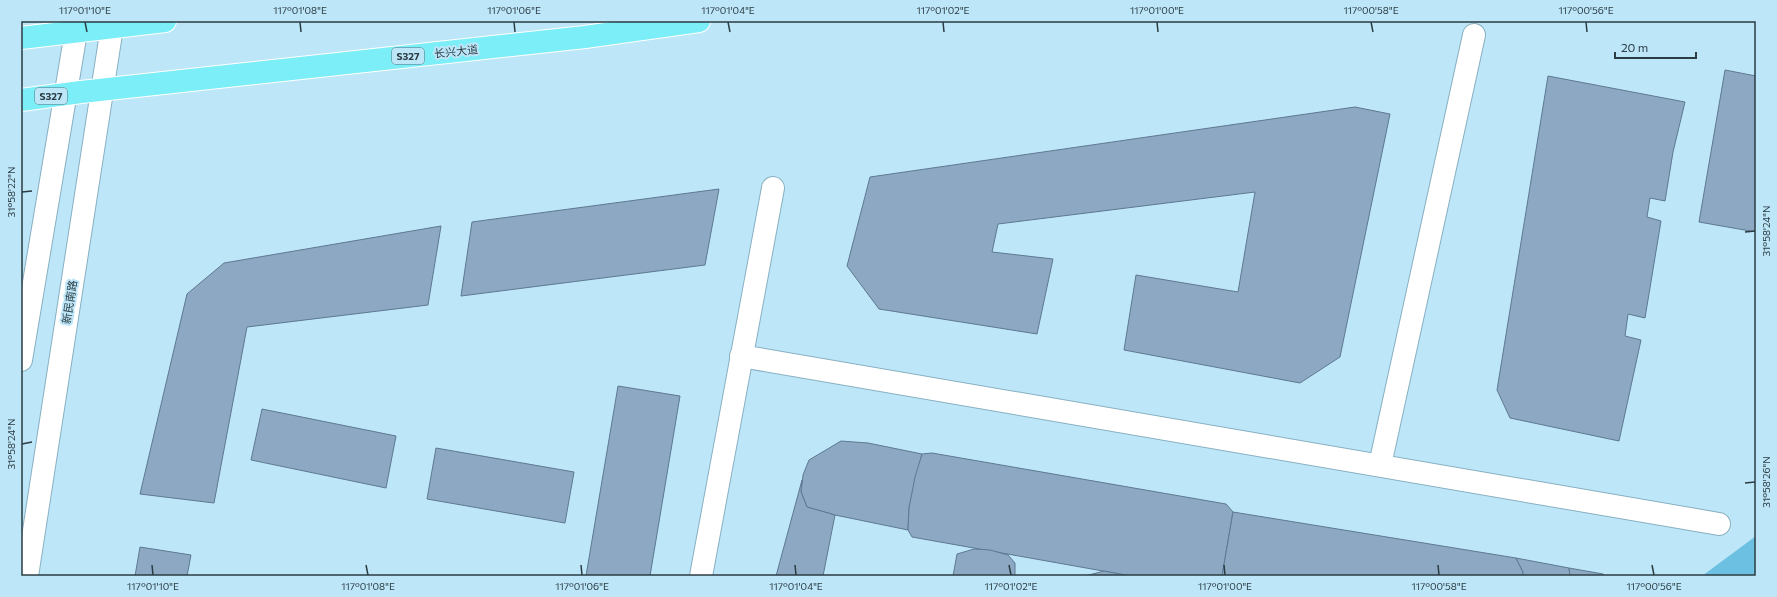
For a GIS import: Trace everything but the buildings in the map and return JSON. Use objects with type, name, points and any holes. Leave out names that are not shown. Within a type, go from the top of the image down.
[{"type":"main road","points":[[21,38],[165,21]]},
{"type":"main road","name":"长兴大道","points":[[110,89],[586,37],[699,21]]},
{"type":"main road","name":"S327","points":[[21,100],[110,89]]},
{"type":"street","name":"新民南路","points":[[27,576],[110,89],[112,27]]},
{"type":"street","points":[[21,360],[73,93],[76,32]]},
{"type":"street","points":[[1380,466],[1474,35]]},
{"type":"street","points":[[701,576],[773,188]]},
{"type":"street","points":[[742,356],[1719,524]]},
{"type":"shaded area","points":[[1756,536],[1756,576],[1702,576]]}]
